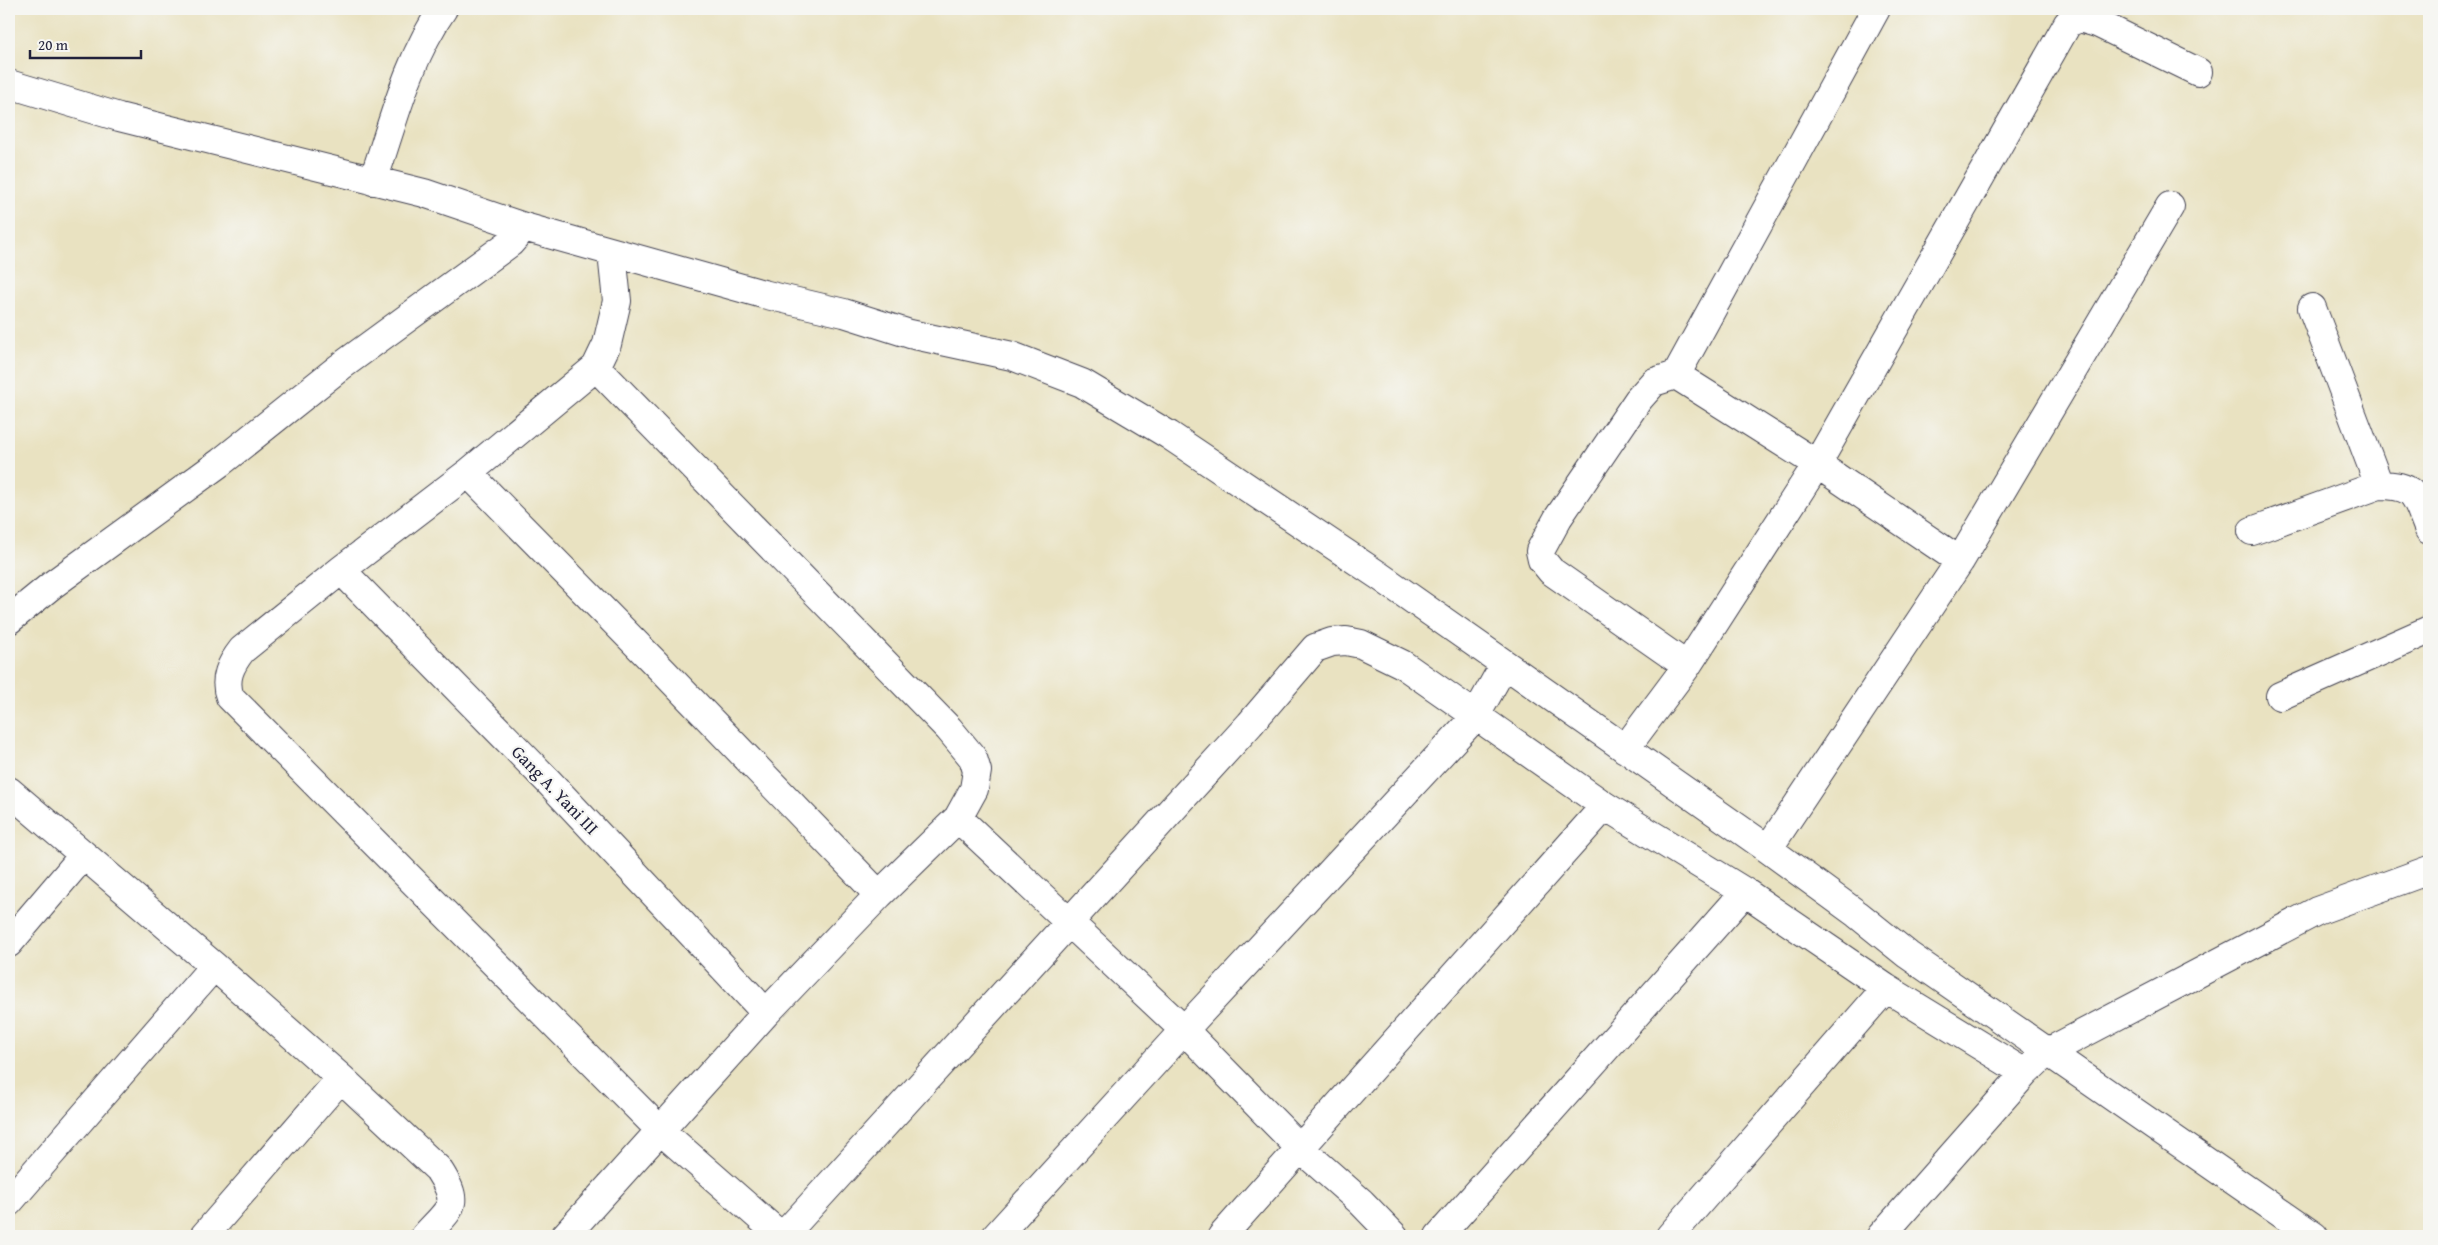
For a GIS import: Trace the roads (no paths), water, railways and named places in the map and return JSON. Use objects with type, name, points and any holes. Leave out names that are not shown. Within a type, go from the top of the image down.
[{"type":"street","points":[[373,180],[419,50],[431,25],[443,9]]},
{"type":"street","points":[[1687,666],[1551,571],[1542,560],[1540,551],[1563,510],[1638,400],[1654,382],[1676,375],[1876,9]]},
{"type":"street","points":[[1625,749],[1687,666],[1817,464],[2068,23],[2080,18],[2097,23],[2198,72]]},
{"type":"street","points":[[9,84],[119,117],[424,193],[524,227],[612,253],[763,294],[844,313],[910,334],[1012,356],[1082,384],[1194,452],[1378,575],[1768,849],[1908,955],[2314,1236]]},
{"type":"street","points":[[1768,849],[1960,561],[2170,206]]},
{"type":"street","points":[[9,620],[52,585],[221,462],[340,367],[510,243],[524,227]]},
{"type":"street","points":[[612,253],[617,301],[607,344],[596,367],[468,473],[340,570],[242,650],[231,665],[228,690],[230,697],[660,1130],[782,1236],[1250,724],[1315,648],[1332,642],[1346,641],[1361,644],[1402,664],[1604,806],[1745,892],[1886,988],[2024,1073]]},
{"type":"street","points":[[2312,308],[2379,485]]},
{"type":"street","points":[[564,1236],[766,1013],[879,895],[958,818],[976,780],[977,771],[973,758],[949,729],[596,367]]},
{"type":"street","points":[[1676,375],[1817,464],[1960,561]]},
{"type":"street","points":[[468,473],[662,670],[879,895]]},
{"type":"street","points":[[2252,532],[2379,485],[2418,483]]},
{"type":"street","points":[[2418,483],[2413,493],[2429,530]]},
{"type":"street","name":"Gang A. Yani III","points":[[340,570],[548,780],[766,1013]]},
{"type":"street","points":[[2280,696],[2429,630]]},
{"type":"street","points":[[996,1236],[1184,1030],[1475,717],[1504,665]]},
{"type":"street","points":[[9,791],[214,966],[341,1078],[438,1169],[449,1186],[452,1204],[425,1236]]},
{"type":"street","points":[[1222,1236],[1604,806]]},
{"type":"street","points":[[958,818],[1184,1030],[1301,1149],[1361,1202],[1394,1236]]},
{"type":"street","points":[[9,943],[83,856]]},
{"type":"street","points":[[1881,1236],[2024,1073],[2046,1052],[2317,911],[2429,870]]},
{"type":"street","points":[[1439,1236],[1745,892]]},
{"type":"street","points":[[9,1202],[214,966]]},
{"type":"street","points":[[1670,1236],[1886,988]]},
{"type":"street","points":[[204,1236],[341,1078]]}]
